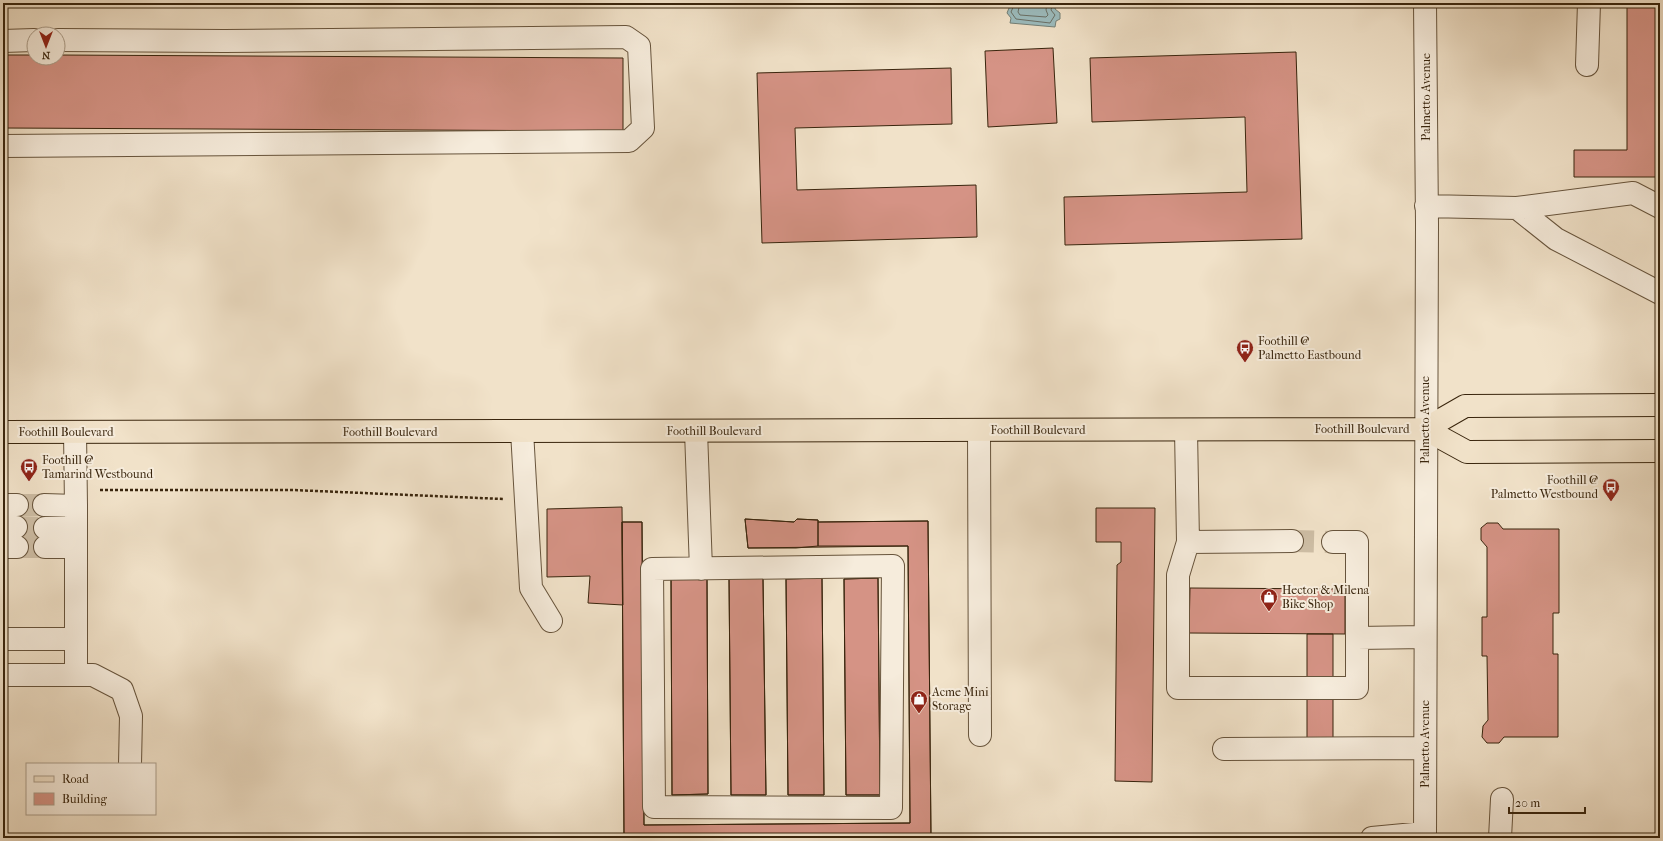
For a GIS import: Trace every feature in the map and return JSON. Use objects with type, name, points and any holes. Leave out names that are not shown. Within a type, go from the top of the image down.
[{"type":"main road","name":"Foothill Boulevard","points":[[1425,429],[1465,406],[1660,406]]},
{"type":"main road","name":"Foothill Boulevard","points":[[3,432],[1425,429],[1466,452],[1660,451]]},
{"type":"street","name":"Palmetto Avenue","points":[[1425,3],[1425,835]]},
{"type":"street","points":[[1587,65],[1589,3]]},
{"type":"street","points":[[3,146],[629,141],[643,128],[639,46],[626,37],[66,40]]},
{"type":"street","points":[[3,41],[26,40]]},
{"type":"street","points":[[1426,206],[1518,208],[1633,193],[1660,207]]},
{"type":"street","points":[[1518,208],[1556,240],[1660,293]]},
{"type":"street","points":[[979,430],[980,734]]},
{"type":"street","points":[[1186,430],[1188,542],[1178,575],[1178,688],[1357,688],[1356,542],[1333,542]]},
{"type":"street","points":[[522,431],[530,588],[551,621]]},
{"type":"street","points":[[696,431],[701,568]]},
{"type":"street","points":[[75,432],[76,674]]},
{"type":"street","points":[[44,505],[76,498]]},
{"type":"street","points":[[45,537],[76,537]]},
{"type":"street","points":[[1188,542],[1292,542]]},
{"type":"street","points":[[894,566],[891,808],[654,807],[652,568],[701,568],[894,566]]},
{"type":"street","points":[[1357,638],[1425,637]]},
{"type":"street","points":[[3,639],[76,639]]},
{"type":"street","points":[[3,675],[93,674],[122,690],[131,716],[130,763]]},
{"type":"street","points":[[1224,749],[1425,748]]},
{"type":"street","points":[[1500,838],[1502,799]]},
{"type":"street","points":[[1372,838],[1425,835]]},
{"type":"path","points":[[76,498],[293,490],[506,499]]},
{"type":"water","points":[[1011,3],[1056,4],[1055,9],[1060,13],[1060,19],[1056,21],[1055,27],[1010,23],[1011,18],[1007,13]]},
{"type":"building","points":[[1627,3],[1660,3],[1660,177],[1574,177],[1574,150],[1627,150]]},
{"type":"building","points":[[1053,48],[1057,123],[988,127],[985,51]]},
{"type":"building","points":[[1296,52],[1302,239],[1065,245],[1064,197],[1247,192],[1245,117],[1092,122],[1090,58]]},
{"type":"building","points":[[3,55],[26,55],[26,66],[66,66],[66,55],[623,58],[623,131],[3,128]]},
{"type":"building","points":[[951,68],[952,124],[795,128],[797,190],[976,185],[977,237],[762,243],[757,73]]},
{"type":"building","points":[[622,507],[623,605],[588,603],[590,576],[547,577],[547,509]]},
{"type":"building","points":[[1096,508],[1155,508],[1152,782],[1115,781],[1117,565],[1121,562],[1121,542],[1096,542]]},
{"type":"building","name":"Acme Mini Storage","points":[[745,519],[794,522],[797,519],[818,520],[818,522],[928,521],[931,838],[624,838],[622,522],[642,522],[644,825],[910,823],[908,546],[748,548]]},
{"type":"building","points":[[745,519],[794,522],[797,519],[818,520],[818,546],[796,548],[748,548]]},
{"type":"building","name":"Acme Mini Storage","points":[[928,521],[931,838],[624,838],[622,522],[642,522],[644,825],[910,823],[908,546],[818,546],[818,522]]},
{"type":"building","points":[[1487,523],[1498,523],[1503,529],[1559,529],[1559,613],[1553,613],[1553,654],[1558,654],[1558,737],[1504,737],[1499,743],[1487,743],[1482,737],[1483,726],[1488,720],[1487,656],[1482,656],[1482,617],[1487,617],[1487,547],[1481,540],[1481,528]]},
{"type":"building","points":[[671,577],[707,577],[708,794],[672,795]]},
{"type":"building","points":[[671,577],[707,577],[708,794],[672,795]]},
{"type":"building","points":[[729,578],[763,578],[766,795],[731,795]]},
{"type":"building","points":[[729,578],[763,578],[766,795],[731,795]]},
{"type":"building","points":[[822,578],[824,795],[788,795],[786,579]]},
{"type":"building","points":[[822,578],[824,795],[788,795],[786,579]]},
{"type":"building","points":[[878,578],[880,795],[846,795],[844,579]]},
{"type":"building","points":[[878,578],[880,795],[846,795],[844,579]]},
{"type":"building","points":[[1190,588],[1345,589],[1345,634],[1189,633]]},
{"type":"building","points":[[1307,634],[1333,634],[1333,741],[1307,741]]},
{"type":"tunnel","points":[[17,505],[44,505]]},
{"type":"tunnel","points":[[16,527],[45,528]]},
{"type":"tunnel","points":[[1292,541],[1333,542]]},
{"type":"tunnel","points":[[17,547],[45,547]]},
{"type":"place","name":"Foothill @ Palmetto Eastbound","points":[[1245,363]]},
{"type":"place","name":"Foothill @ Tamarind Westbound","points":[[29,482]]},
{"type":"place","name":"Foothill @ Palmetto Westbound","points":[[1611,502]]},
{"type":"place","name":"Hector & Milena Bike Shop","points":[[1269,612]]},
{"type":"place","name":"Acme Mini Storage","points":[[919,714]]}]
